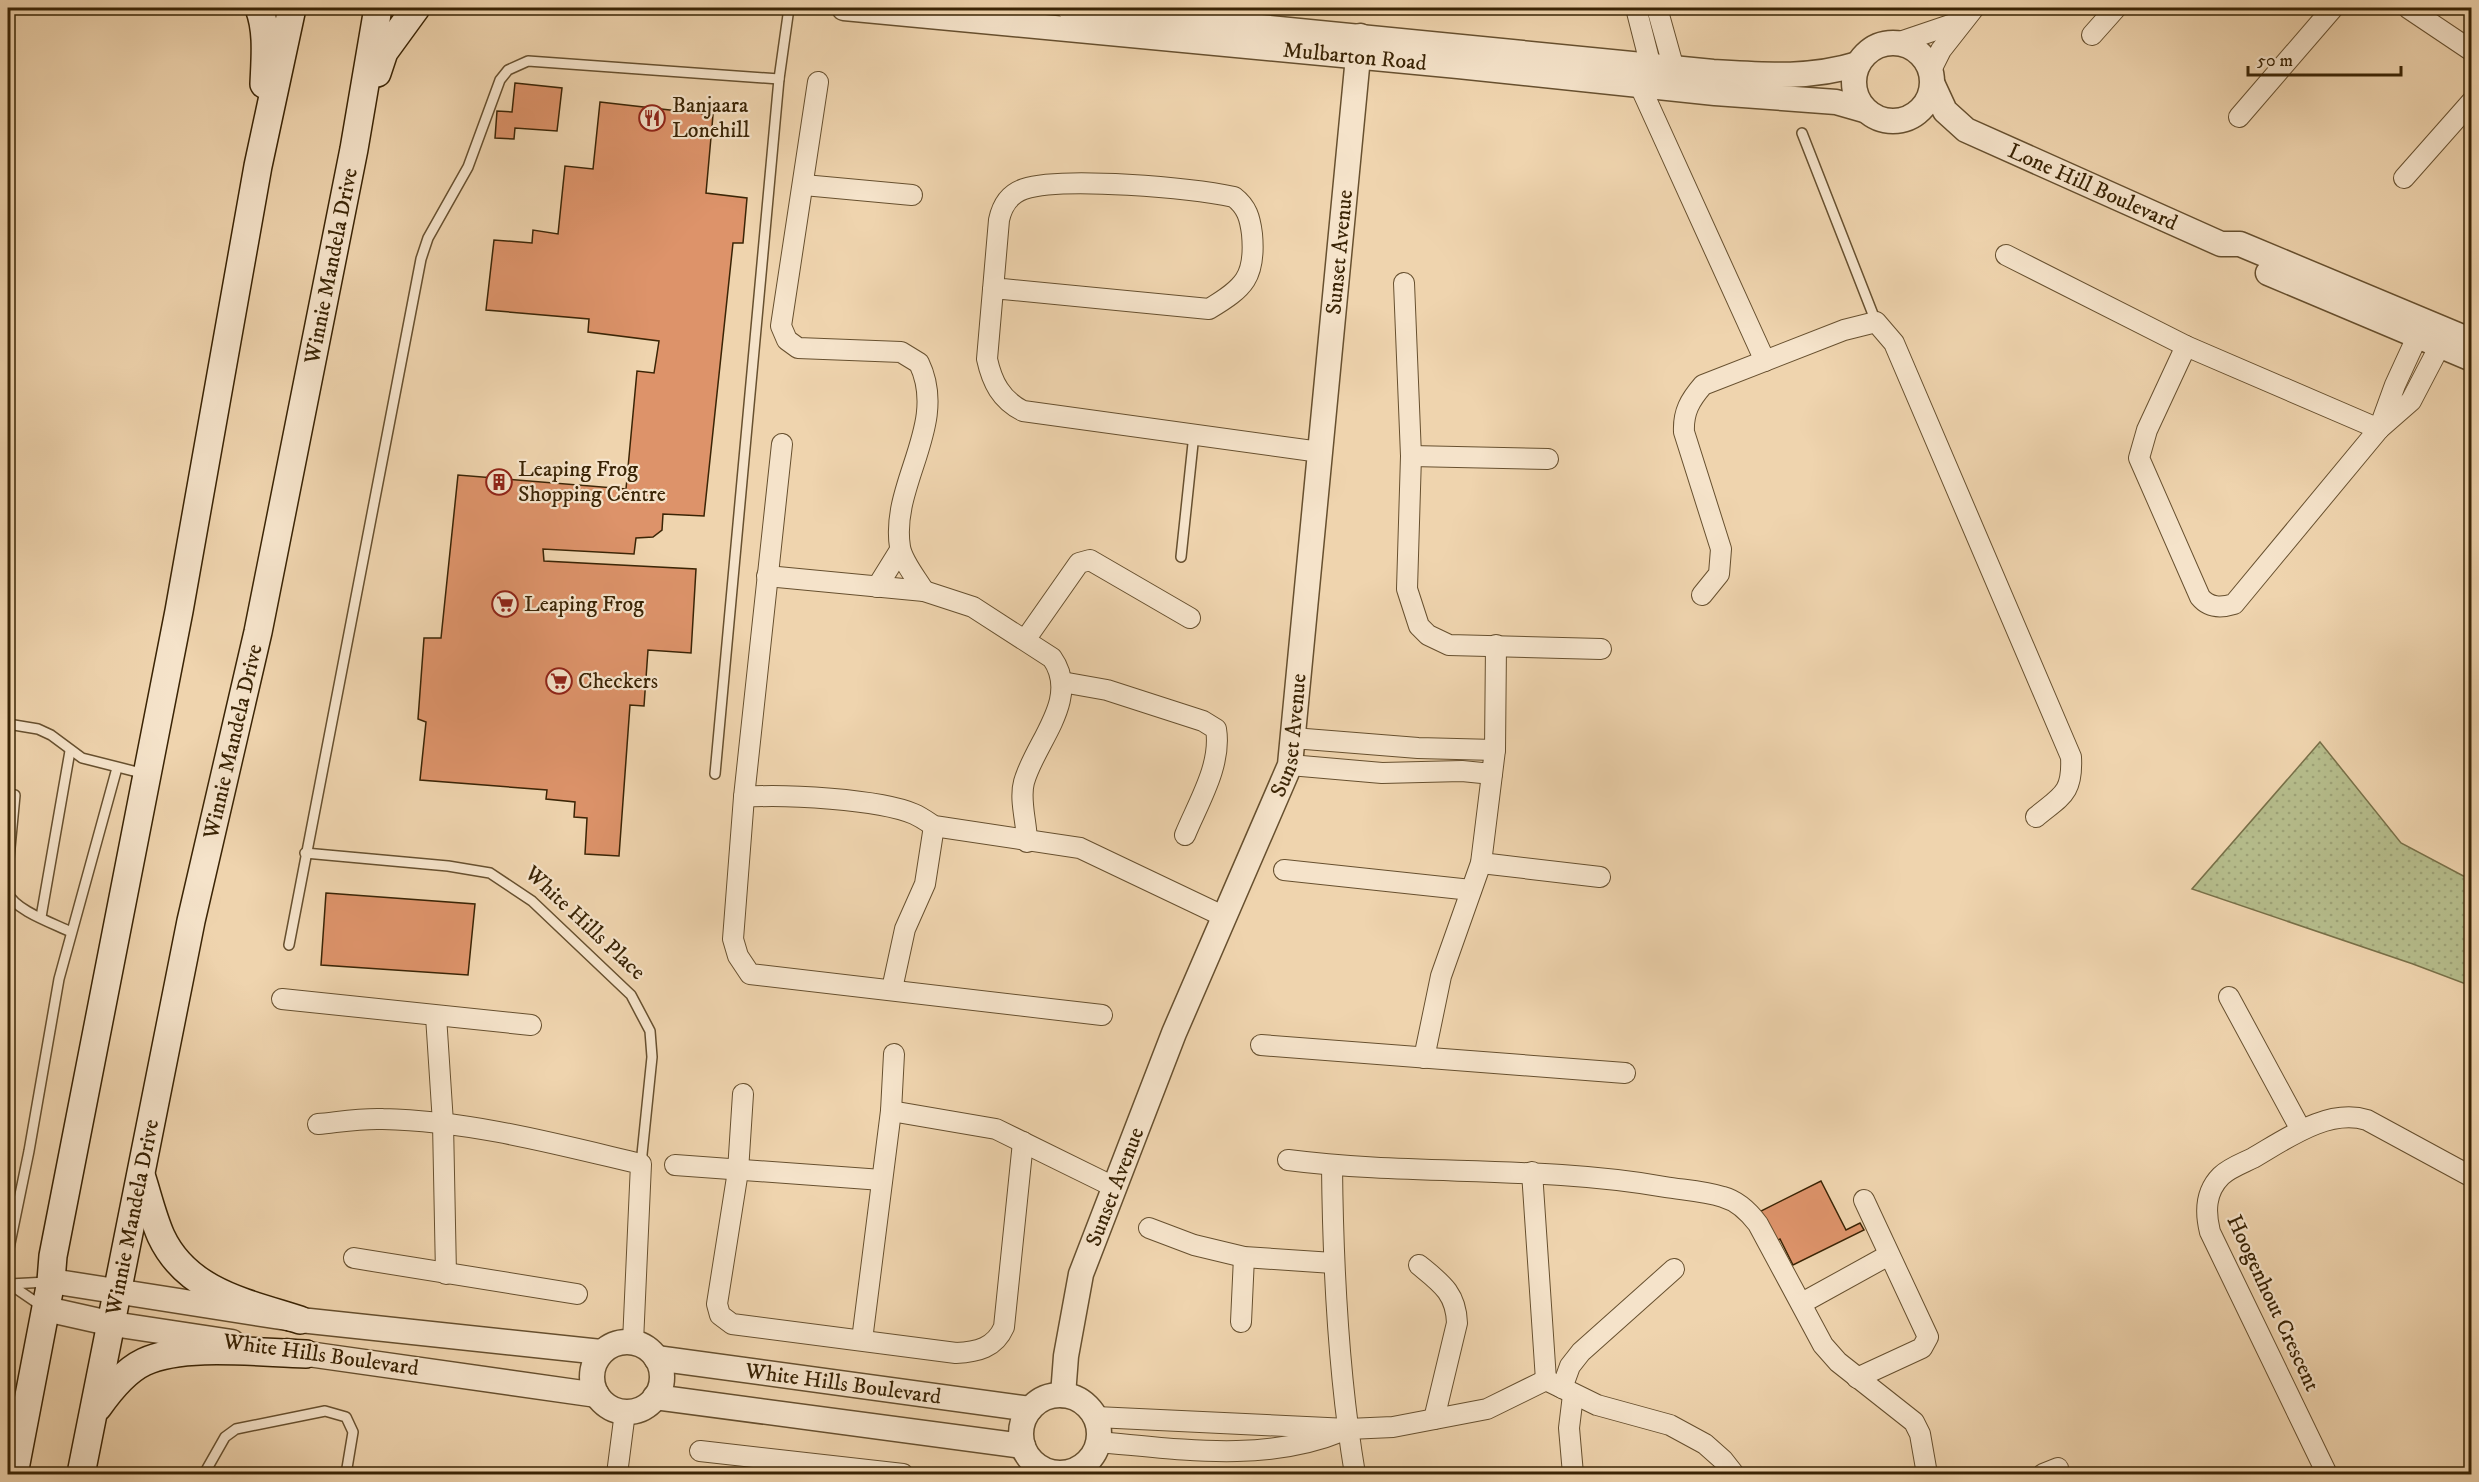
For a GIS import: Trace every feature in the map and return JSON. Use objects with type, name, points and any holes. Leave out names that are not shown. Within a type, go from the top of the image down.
[{"type":"main road","points":[[258,166],[265,60],[263,18],[259,8]]},
{"type":"main road","points":[[14,1474],[46,1309],[53,1256],[147,775],[258,166],[292,8]]},
{"type":"main road","name":"Winnie Mandela Drive","points":[[81,1474],[113,1324],[191,921],[258,632],[354,149],[378,8]]},
{"type":"main road","points":[[354,149],[384,52],[416,8]]},
{"type":"main road","points":[[142,1177],[161,1236],[185,1270],[204,1286],[220,1294],[300,1320]]},
{"type":"main road","points":[[95,1410],[113,1386],[129,1372],[167,1353],[306,1354]]},
{"type":"street","name":"Mulbarton Road","points":[[844,8],[1652,72],[1802,76],[1829,73],[1858,64],[1868,52],[1882,45],[1897,43],[1968,14]]},
{"type":"street","name":"Mulbarton Road","points":[[1077,8],[1229,15],[1359,47]]},
{"type":"street","points":[[1636,8],[1652,72],[1765,361]]},
{"type":"street","points":[[1652,72],[1657,8]]},
{"type":"street","points":[[2092,35],[2116,8]]},
{"type":"street","points":[[2239,117],[2333,8]]},
{"type":"street","points":[[2408,8],[2472,51]]},
{"type":"street","name":"Mulbarton Road","points":[[1652,72],[1836,102],[1864,110],[1884,120],[1906,120],[1924,106],[1941,50],[1968,14]]},
{"type":"street","points":[[1897,43],[1912,47],[1924,57],[1932,78]]},
{"type":"street","name":"Sunset Avenue","points":[[1063,1395],[1065,1356],[1081,1274],[1174,1034],[1290,765],[1359,47]]},
{"type":"street","points":[[1858,64],[1854,80],[1856,96],[1864,110]]},
{"type":"street","name":"Lone Hill Boulevard","points":[[1932,78],[1945,111],[1966,130]]},
{"type":"street","points":[[818,82],[781,326],[787,340],[798,348],[901,352],[918,363],[922,370],[927,390],[924,435],[901,504],[898,526],[900,550],[924,591]]},
{"type":"street","points":[[2404,178],[2472,100]]},
{"type":"street","name":"Lone Hill Boulevard","points":[[1906,120],[1966,130],[2221,244],[2240,244],[2443,339],[2472,359]]},
{"type":"street","points":[[993,288],[1209,309],[1235,293],[1251,271],[1254,257],[1250,218],[1241,203],[1234,197],[1116,185],[1055,184],[1023,189],[1004,203],[1000,212],[993,288],[987,359],[990,374],[1008,403],[1023,411],[1320,452]]},
{"type":"street","points":[[804,185],[912,195]]},
{"type":"street","points":[[2006,255],[2186,346],[2379,429]]},
{"type":"street","points":[[1404,284],[1411,456],[1407,589],[1413,614],[1428,635],[1449,645],[1601,649]]},
{"type":"street","points":[[1702,595],[1719,574],[1721,549],[1684,432],[1684,418],[1693,396],[1703,385],[1845,330],[1876,322],[1894,343],[2071,757],[2072,774],[2066,792],[2036,817]]},
{"type":"street","points":[[2379,429],[2420,329]]},
{"type":"street","points":[[2186,346],[2147,430],[2139,458],[2200,597],[2210,605],[2218,607],[2234,604],[2379,429],[2411,401],[2443,339]]},
{"type":"street","name":"Lone Hill Boulevard","points":[[2443,339],[2472,341]]},
{"type":"street","points":[[782,444],[744,797],[734,939],[742,964],[750,974],[892,989],[1102,1016]]},
{"type":"street","points":[[1411,456],[1548,459]]},
{"type":"street","points":[[877,588],[900,550]]},
{"type":"street","points":[[1025,640],[1079,563],[1090,560],[1190,618]]},
{"type":"street","points":[[768,576],[924,591],[973,607],[1052,658],[1062,682],[1063,695],[1023,782],[1027,842]]},
{"type":"street","points":[[1424,1058],[1441,976],[1481,863],[1495,750],[1496,645]]},
{"type":"street","points":[[1062,682],[1107,690],[1203,721],[1216,729],[1218,742],[1215,763],[1185,835]]},
{"type":"street","points":[[1293,738],[1418,748],[1495,750]]},
{"type":"street","points":[[1290,765],[1382,773],[1462,771],[1492,774]]},
{"type":"street","points":[[744,797],[775,795],[894,807],[915,814],[934,826],[1027,842],[1080,848],[1126,872],[1226,917]]},
{"type":"street","points":[[892,989],[905,929],[925,884],[934,826]]},
{"type":"street","points":[[1481,863],[1600,877]]},
{"type":"street","points":[[1284,870],[1471,890]]},
{"type":"street","points":[[2229,997],[2301,1130]]},
{"type":"street","points":[[282,999],[531,1025]]},
{"type":"street","points":[[436,1016],[443,1124],[446,1274]]},
{"type":"street","points":[[1261,1045],[1625,1072]]},
{"type":"street","points":[[862,1340],[891,1111],[894,1054]]},
{"type":"street","points":[[743,1094],[738,1171],[717,1304],[720,1315],[732,1324],[956,1353],[977,1352],[1000,1335],[1015,1237],[1023,1142]]},
{"type":"street","points":[[891,1111],[996,1129],[1114,1187]]},
{"type":"street","name":"Hoogenhout Crescent","points":[[2326,1474],[2210,1232],[2206,1204],[2212,1189],[2222,1175],[2301,1130],[2353,1116],[2367,1120],[2472,1177]]},
{"type":"street","points":[[318,1124],[381,1119],[502,1131],[641,1164]]},
{"type":"street","points":[[1288,1160],[1332,1166],[1532,1172],[1634,1181],[1724,1197],[1750,1213],[1758,1224],[1823,1345],[1838,1362],[1914,1422],[1920,1434],[1927,1474]]},
{"type":"street","name":"White Hills Place","points":[[633,1342],[641,1164]]},
{"type":"street","points":[[675,1165],[882,1180]]},
{"type":"street","points":[[1332,1166],[1333,1263],[1348,1428],[1355,1474]]},
{"type":"street","points":[[1532,1172],[1560,1388],[1569,1428],[1573,1474]]},
{"type":"street","points":[[1857,1378],[1922,1348],[1928,1337],[1864,1200]]},
{"type":"street","points":[[1149,1228],[1194,1245],[1244,1257],[1333,1263]]},
{"type":"street","points":[[1802,1303],[1889,1255]]},
{"type":"street","points":[[1241,1322],[1244,1257]]},
{"type":"street","points":[[354,1258],[577,1294]]},
{"type":"street","points":[[1419,1265],[1447,1288],[1456,1308],[1457,1323],[1434,1419]]},
{"type":"street","points":[[1560,1388],[1570,1366],[1581,1352],[1674,1269]]},
{"type":"street","name":"White Hills Boulevard","points":[[51,1281],[300,1320],[602,1352]]},
{"type":"street","name":"White Hills Boulevard","points":[[46,1309],[113,1324],[597,1395]]},
{"type":"street","points":[[622,1342],[633,1342],[644,1346],[656,1358],[662,1375],[656,1397],[647,1405],[625,1412],[604,1403],[597,1395],[592,1373],[602,1352],[622,1342]]},
{"type":"street","name":"White Hills Boulevard","points":[[656,1358],[1030,1409]]},
{"type":"street","points":[[1096,1417],[1393,1428],[1487,1410],[1560,1388],[1597,1405],[1670,1425],[1706,1444],[1734,1474]]},
{"type":"street","points":[[1063,1395],[1082,1402],[1096,1417],[1099,1442],[1084,1470],[1063,1473],[1041,1471],[1023,1446],[1022,1426],[1030,1409],[1045,1398],[1063,1395]]},
{"type":"street","name":"White Hills Boulevard","points":[[656,1397],[1023,1446]]},
{"type":"street","points":[[617,1474],[625,1412]]},
{"type":"street","points":[[1099,1442],[1202,1451],[1263,1450],[1318,1441],[1348,1428]]},
{"type":"street","points":[[700,1451],[815,1469],[903,1474]]},
{"type":"lane","points":[[715,774],[778,79],[789,8]]},
{"type":"lane","points":[[289,945],[421,259],[428,238],[468,167],[500,80],[508,70],[528,61],[778,79]]},
{"type":"lane","points":[[1802,133],[1876,322]]},
{"type":"lane","points":[[1181,557],[1194,434]]},
{"type":"lane","points":[[8,724],[38,729],[51,735],[81,758],[147,775]]},
{"type":"lane","points":[[41,917],[70,751]]},
{"type":"lane","points":[[8,1253],[29,1151],[48,1030],[71,932],[117,768]]},
{"type":"lane","points":[[8,869],[15,795]]},
{"type":"lane","name":"White Hills Place","points":[[305,853],[448,866],[490,873],[532,901],[631,995],[650,1031],[652,1057],[641,1164]]},
{"type":"lane","points":[[8,893],[10,899],[20,907],[71,932]]},
{"type":"lane","points":[[9,1284],[51,1281]]},
{"type":"lane","points":[[9,1284],[46,1309]]},
{"type":"lane","points":[[204,1474],[225,1437],[236,1429],[325,1411],[346,1417],[353,1432],[346,1474]]},
{"type":"green space","points":[[2320,742],[2401,843],[2471,880],[2471,986],[2192,889]]},
{"type":"building","points":[[515,83],[562,88],[557,131],[515,128],[514,139],[495,138],[497,111],[512,112]]},
{"type":"building","name":"Leaping Frog Shopping Centre","points":[[600,102],[713,115],[706,193],[747,198],[743,243],[733,243],[704,516],[663,514],[662,530],[653,537],[636,538],[634,554],[543,549],[544,561],[696,569],[691,653],[648,650],[644,706],[630,705],[619,856],[585,854],[587,818],[574,817],[575,802],[546,799],[547,790],[420,780],[426,722],[418,719],[424,638],[441,638],[458,475],[626,489],[637,371],[654,373],[659,341],[588,332],[589,319],[486,310],[494,240],[532,243],[533,230],[558,234],[565,166],[593,169]]},
{"type":"building","points":[[326,893],[475,904],[468,975],[321,965]]},
{"type":"building","points":[[1821,1181],[1846,1230],[1860,1223],[1864,1230],[1793,1265],[1780,1239],[1772,1243],[1757,1213]]},
{"type":"place","name":"Banjaara Lonehill","points":[[652,118]]},
{"type":"place","name":"Leaping Frog Shopping Centre","points":[[499,482]]},
{"type":"place","name":"Leaping Frog","points":[[505,604]]},
{"type":"place","name":"Checkers","points":[[559,681]]}]
